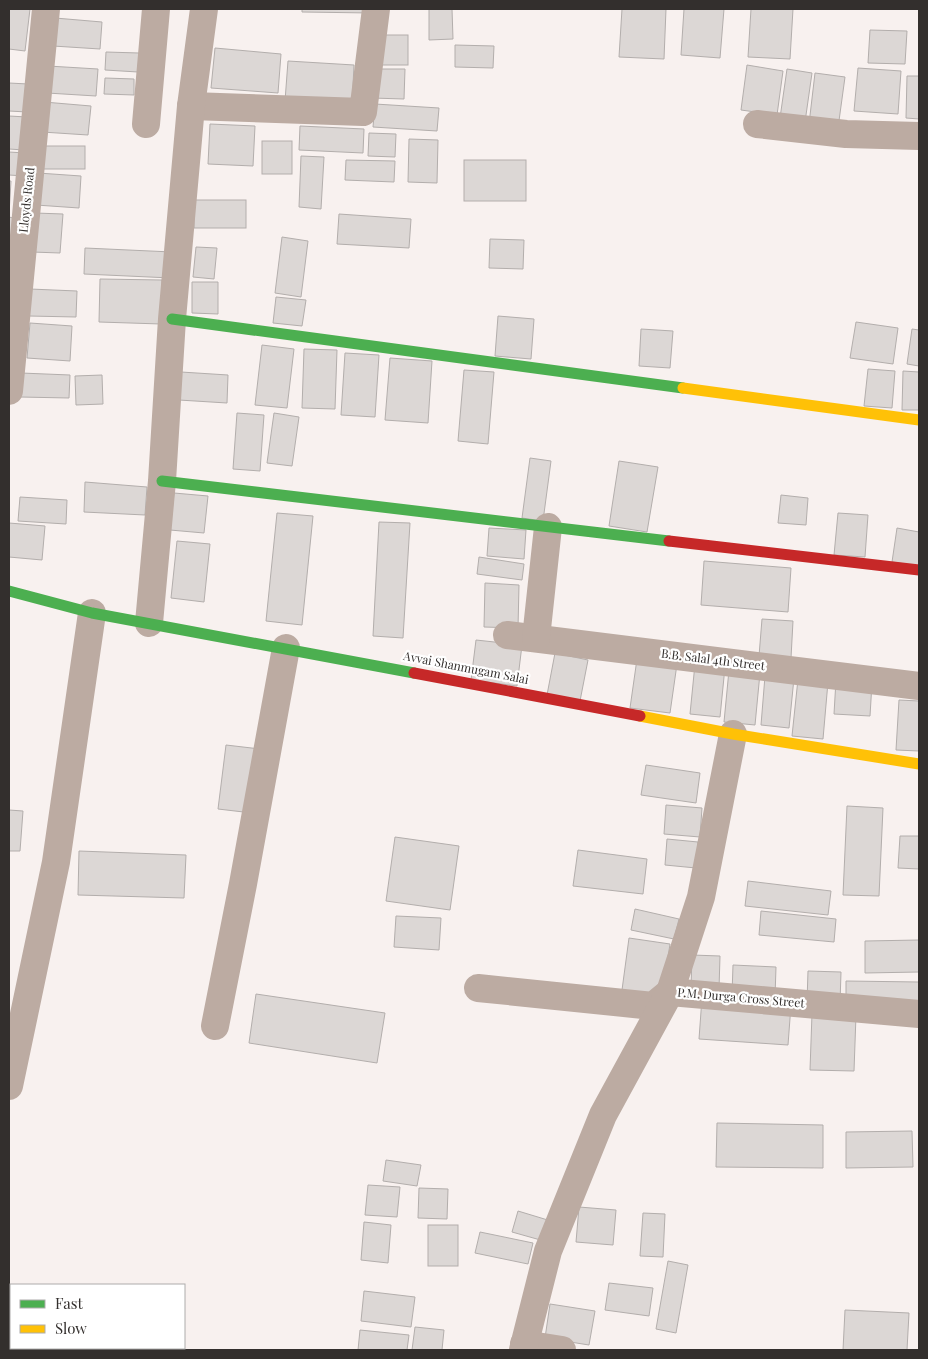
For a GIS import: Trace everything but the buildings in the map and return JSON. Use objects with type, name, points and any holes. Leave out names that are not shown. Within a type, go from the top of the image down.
[{"type":"street","name":"Lloyds Road","points":[[9,391],[46,9]]},
{"type":"street","points":[[146,124],[156,9]]},
{"type":"street","points":[[149,623],[162,481],[172,319],[191,106],[204,9]]},
{"type":"street","points":[[191,106],[363,112],[376,9]]},
{"type":"street","points":[[757,124],[846,134],[919,136]]},
{"type":"street","points":[[172,319],[919,420]]},
{"type":"street","points":[[162,481],[919,570]]},
{"type":"street","points":[[536,638],[548,527]]},
{"type":"street","name":"Avvai Shanmugam Salai","points":[[9,591],[92,613],[286,648],[733,734],[919,764]]},
{"type":"street","points":[[9,1086],[56,862],[92,613]]},
{"type":"street","name":"B.B. Salal 4th Street","points":[[507,634],[919,686]]},
{"type":"street","points":[[215,1026],[286,648]]},
{"type":"street","points":[[562,1350],[524,1347],[548,1251],[603,1115],[670,992],[701,897],[733,734]]},
{"type":"street","name":"P.M. Durga Cross Street","points":[[478,988],[653,1006],[670,992],[919,1014]]},
{"type":"traffic: fast","points":[[172,319],[683,388]]},
{"type":"traffic: fast","points":[[162,481],[669,541]]},
{"type":"traffic: fast","points":[[9,591],[92,613],[414,673]]},
{"type":"traffic: slow","points":[[683,388],[919,420]]},
{"type":"traffic: slow","points":[[640,716],[733,734],[919,764]]},
{"type":"traffic: jam","points":[[669,541],[919,570]]},
{"type":"traffic: jam","points":[[414,673],[640,716]]}]
